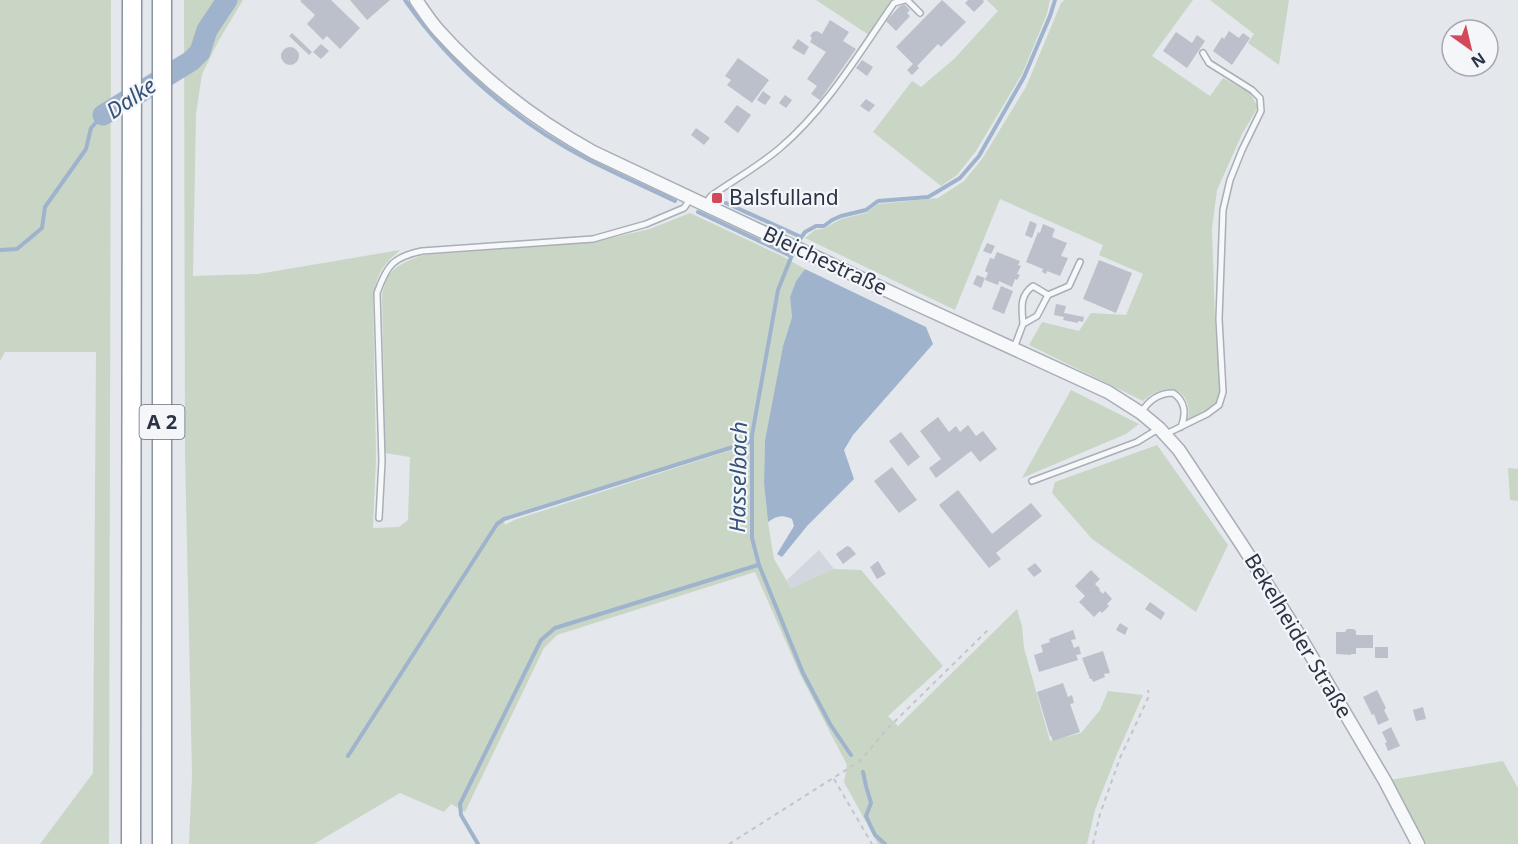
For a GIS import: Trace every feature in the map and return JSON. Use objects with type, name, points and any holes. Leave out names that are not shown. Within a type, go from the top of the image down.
[{"type":"highway","name":"A 2","points":[[131,844],[132,0]]},
{"type":"highway","name":"A 2","points":[[162,0],[162,844]]},
{"type":"street","name":"Bleichestraße","points":[[416,0],[437,29],[471,63],[532,115],[562,135],[592,152],[704,205],[1108,392],[1162,431]]},
{"type":"street","name":"Bekelheider Straße","points":[[1162,431],[1179,450],[1296,630],[1385,781],[1418,844]]},
{"type":"lane","points":[[704,205],[711,196],[778,150],[798,131],[827,98],[894,3],[906,0],[920,13]]},
{"type":"lane","points":[[1032,482],[1162,431],[1181,427],[1208,414],[1219,405],[1223,392],[1219,319],[1223,210],[1230,180],[1261,111],[1260,98],[1252,90],[1209,63],[1203,53]]},
{"type":"lane","points":[[379,518],[382,461],[377,293],[383,275],[389,267],[408,254],[422,250],[592,238],[645,224],[684,208],[691,198]]},
{"type":"lane","points":[[1023,324],[1037,316],[1048,295],[1069,286],[1080,262]]},
{"type":"lane","points":[[1013,349],[1023,324],[1022,304],[1026,292],[1033,286],[1048,295]]},
{"type":"lane","points":[[1140,413],[1150,400],[1160,395],[1173,393],[1181,400],[1184,410],[1181,427]]},
{"type":"path","points":[[729,844],[860,761],[888,728],[989,629]]},
{"type":"path","points":[[1093,844],[1100,814],[1120,758],[1149,696],[1148,690]]},
{"type":"path","points":[[834,778],[872,844]]},
{"type":"shaded area","points":[[819,550],[834,569],[791,588],[787,580]]},
{"type":"green space","points":[[0,0],[111,0],[109,844],[40,844],[93,773],[96,352],[5,352],[0,361]]},
{"type":"green space","points":[[184,0],[243,0],[202,74],[196,114],[193,276],[258,274],[400,250],[382,270],[373,296],[376,458],[373,528],[399,527],[408,520],[410,457],[385,453],[382,294],[386,279],[392,271],[405,262],[424,255],[594,242],[650,229],[690,213],[805,269],[796,281],[790,297],[792,317],[783,346],[765,440],[764,483],[774,559],[791,588],[834,569],[861,570],[943,666],[888,716],[898,726],[1017,609],[1022,626],[1024,648],[1050,741],[1081,733],[1100,710],[1108,691],[1143,695],[1095,810],[1087,844],[878,844],[844,782],[847,765],[800,674],[755,572],[557,635],[544,648],[465,812],[451,804],[444,812],[400,793],[314,844],[189,844],[192,775],[185,452]],"holes":[[[744,442],[744,446],[514,520],[505,525],[503,517]]]},
{"type":"green space","points":[[816,0],[893,0],[869,35]]},
{"type":"green space","points":[[987,0],[1050,0],[1047,14],[1022,74],[976,151],[957,175],[941,186],[873,132],[912,81],[921,87],[954,59],[998,11]]},
{"type":"green space","points":[[1065,0],[1193,0],[1152,56],[1210,96],[1223,78],[1250,93],[1258,107],[1242,134],[1217,190],[1212,229],[1220,391],[1216,403],[1206,412],[1188,421],[1187,401],[1176,390],[1160,390],[1143,401],[1029,345],[1042,322],[1079,331],[1091,313],[1126,315],[1143,274],[1099,255],[1103,245],[1000,199],[955,310],[805,238],[815,230],[825,228],[841,219],[866,213],[878,204],[938,198],[964,181],[982,159],[1026,87],[1061,3]]},
{"type":"green space","points":[[1210,0],[1289,0],[1279,65],[1248,43],[1254,34]]},
{"type":"green space","points":[[1071,390],[1139,424],[1126,434],[1022,478]]},
{"type":"green space","points":[[1157,445],[1228,545],[1196,612],[1092,539],[1052,493],[1055,482]]},
{"type":"green space","points":[[1508,468],[1518,469],[1518,501],[1510,500]]},
{"type":"green space","points":[[1503,761],[1518,788],[1518,844],[1425,844],[1390,780]]},
{"type":"water","points":[[805,269],[926,327],[933,344],[853,435],[844,450],[854,479],[807,526],[782,557],[777,554],[794,526],[792,519],[782,516],[768,522],[764,483],[765,440],[783,346],[792,317],[790,297],[796,281]]},
{"type":"building","points":[[331,0],[360,28],[340,49],[327,36],[323,40],[307,24],[315,15],[300,1]]},
{"type":"building","points":[[350,0],[390,0],[367,20]]},
{"type":"building","points":[[942,0],[966,22],[941,47],[938,44],[917,66],[919,68],[912,75],[907,70],[913,64],[896,47]]},
{"type":"building","points":[[968,0],[983,0],[984,2],[974,12],[965,3]]},
{"type":"building","points":[[904,4],[910,10],[907,13],[910,16],[896,31],[886,21]]},
{"type":"building","points":[[830,20],[849,32],[843,41],[856,49],[820,100],[811,94],[817,86],[807,79],[826,52],[810,42],[812,38],[810,36],[817,31],[822,34]]},
{"type":"building","points":[[1229,31],[1239,38],[1243,33],[1250,38],[1232,65],[1213,51]]},
{"type":"building","points":[[1176,32],[1192,43],[1197,35],[1205,41],[1187,68],[1163,51]]},
{"type":"building","points":[[292,33],[312,52],[309,55],[289,36]]},
{"type":"building","points":[[798,39],[809,47],[804,55],[792,48]]},
{"type":"building","points":[[321,44],[329,51],[321,59],[313,52]]},
{"type":"building","points":[[290,47],[296,50],[299,56],[296,62],[290,65],[284,62],[281,56],[284,50]]},
{"type":"building","points":[[738,58],[769,80],[752,103],[727,85],[731,80],[725,76]]},
{"type":"building","points":[[862,60],[873,67],[867,76],[856,68]]},
{"type":"building","points":[[763,91],[771,97],[765,105],[757,100]]},
{"type":"building","points":[[785,95],[792,100],[786,108],[779,103]]},
{"type":"building","points":[[866,99],[875,105],[869,112],[860,106]]},
{"type":"building","points":[[737,105],[751,115],[738,133],[724,122]]},
{"type":"building","points":[[696,128],[710,138],[704,145],[691,135]]},
{"type":"building","points":[[1030,221],[1037,224],[1032,238],[1025,235]]},
{"type":"building","points":[[1043,224],[1055,229],[1052,237],[1067,243],[1061,256],[1068,258],[1060,276],[1047,271],[1046,274],[1042,272],[1043,269],[1026,262]]},
{"type":"building","points":[[987,243],[995,246],[991,254],[983,251]]},
{"type":"building","points":[[997,252],[1020,261],[1018,265],[1021,266],[1017,274],[1020,275],[1017,280],[1015,279],[1012,287],[999,281],[998,285],[985,280],[988,273],[985,271],[990,258],[994,259]]},
{"type":"building","points":[[1099,260],[1132,273],[1116,313],[1083,299]]},
{"type":"building","points":[[977,275],[985,278],[981,288],[973,284]]},
{"type":"building","points":[[1001,286],[1013,291],[1004,314],[992,309]]},
{"type":"building","points":[[1056,304],[1066,306],[1064,313],[1084,317],[1083,322],[1063,320],[1064,317],[1054,315]]},
{"type":"building","points":[[938,417],[949,432],[956,426],[960,432],[968,425],[976,436],[983,431],[997,449],[980,462],[971,451],[936,478],[929,468],[941,459],[920,431]]},
{"type":"building","points":[[901,432],[920,457],[908,466],[889,441]]},
{"type":"building","points":[[892,467],[917,500],[899,513],[874,481]]},
{"type":"building","points":[[958,490],[992,534],[1031,503],[1042,516],[996,553],[1001,559],[989,568],[939,505]]},
{"type":"building","points":[[847,546],[856,554],[843,564],[836,554]]},
{"type":"building","points":[[878,561],[886,574],[877,579],[870,567]]},
{"type":"building","points":[[1035,563],[1042,571],[1034,577],[1027,569]]},
{"type":"building","points":[[1091,570],[1100,579],[1095,584],[1099,590],[1103,594],[1105,591],[1112,599],[1102,613],[1100,611],[1094,617],[1079,602],[1085,596],[1075,586]]},
{"type":"building","points":[[1150,602],[1165,613],[1161,620],[1145,609]]},
{"type":"building","points":[[1120,623],[1128,628],[1125,635],[1116,630]]},
{"type":"building","points":[[1347,629],[1354,629],[1356,635],[1373,635],[1373,648],[1356,648],[1356,654],[1351,655],[1336,654],[1336,632],[1345,632]]},
{"type":"building","points":[[1073,630],[1076,639],[1071,640],[1074,648],[1079,646],[1081,654],[1076,655],[1078,660],[1039,672],[1034,655],[1043,652],[1041,645],[1050,642],[1049,639]]},
{"type":"building","points":[[1375,647],[1388,647],[1388,658],[1375,658]]},
{"type":"building","points":[[1103,651],[1110,673],[1104,674],[1105,677],[1093,682],[1082,658]]},
{"type":"building","points":[[1063,683],[1068,697],[1072,695],[1074,703],[1070,704],[1080,732],[1053,741],[1037,692]]},
{"type":"building","points":[[1377,690],[1389,720],[1378,725],[1363,697]]},
{"type":"building","points":[[1423,707],[1426,719],[1416,721],[1413,710]]},
{"type":"building","points":[[1391,727],[1400,746],[1388,751],[1382,732]]},
{"type":"waterway","name":"Dalke","points":[[103,115],[191,61],[200,52],[207,30],[227,0]]},
{"type":"waterway","points":[[405,0],[464,70],[510,110],[587,159],[675,201]]},
{"type":"waterway","name":"Hasselbach","points":[[800,239],[805,232],[816,226],[824,226],[841,216],[866,210],[878,201],[928,197],[960,178],[979,156],[1024,77],[1055,0]]},
{"type":"waterway","name":"Dalke","points":[[0,250],[17,249],[42,228],[45,207],[86,149],[91,128],[103,115]]},
{"type":"waterway","points":[[726,203],[801,237]]},
{"type":"waterway","points":[[698,212],[791,256]]},
{"type":"waterway","name":"Hasselbach","points":[[792,255],[778,290],[752,435],[752,538],[759,565],[803,673],[830,724],[851,755]]},
{"type":"waterway","points":[[348,756],[497,524],[504,519],[752,441]]},
{"type":"waterway","points":[[478,844],[461,815],[460,804],[541,640],[555,628],[758,565]]},
{"type":"waterway","name":"Hasselbach","points":[[863,772],[871,803],[866,816],[875,835],[885,844]]},
{"type":"place","name":"Balsfulland","points":[[717,198]]}]
